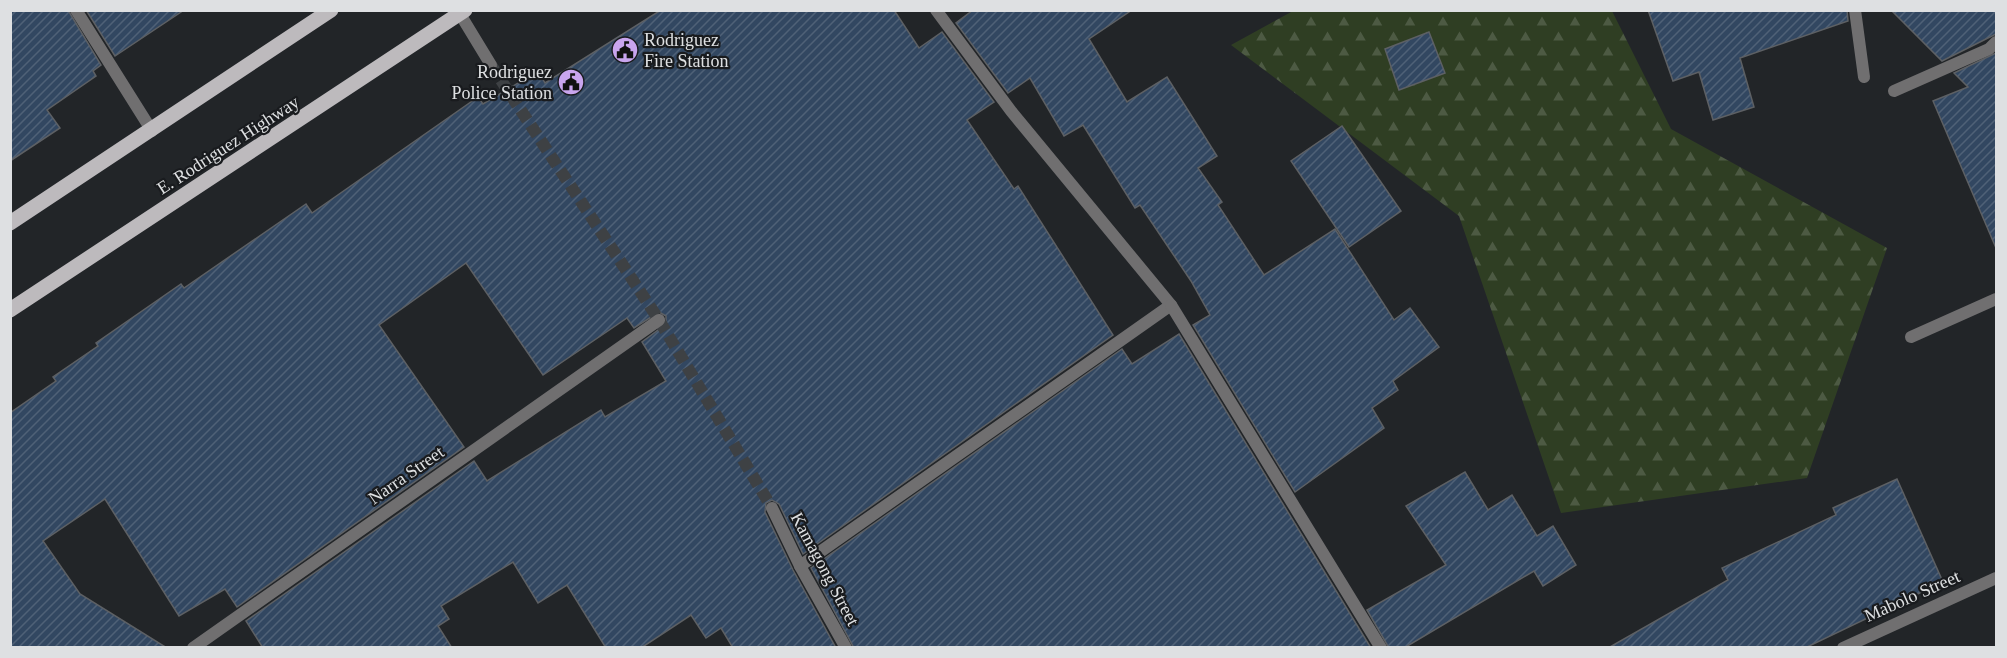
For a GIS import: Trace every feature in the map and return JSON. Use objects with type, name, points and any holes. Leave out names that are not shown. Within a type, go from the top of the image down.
[{"type":"main road","points":[[10,223],[331,10]]},
{"type":"main road","name":"E. Rodriguez Highway","points":[[10,310],[463,12]]},
{"type":"street","points":[[76,10],[152,130]]},
{"type":"street","points":[[936,10],[1011,111],[1171,305],[1382,648]]},
{"type":"street","points":[[1855,10],[1864,77]]},
{"type":"street","points":[[463,12],[491,65]]},
{"type":"street","points":[[1894,91],[1989,49],[1996,42]]},
{"type":"street","points":[[1911,337],[1996,299]]},
{"type":"street","points":[[800,566],[1171,305]]},
{"type":"street","name":"Narra Street","points":[[193,648],[640,331],[659,320]]},
{"type":"street","name":"Kamagong Street","points":[[772,508],[800,566],[846,648]]},
{"type":"street","name":"Mabolo Street","points":[[1843,648],[1996,578]]},
{"type":"green space","points":[[1293,11],[1612,11],[1671,129],[1887,248],[1807,478],[1561,513],[1459,216],[1231,45]]},
{"type":"building","points":[[10,10],[68,10],[101,65],[93,71],[96,76],[47,110],[60,128],[10,161]]},
{"type":"building","points":[[86,10],[184,10],[115,56]]},
{"type":"building","points":[[661,10],[894,10],[919,48],[942,32],[994,102],[967,120],[1014,189],[1018,186],[1113,335],[803,554],[779,504],[772,500],[766,503],[765,512],[793,570],[836,648],[733,648],[721,628],[706,638],[691,615],[641,648],[606,648],[567,585],[538,603],[513,562],[441,606],[449,619],[438,626],[452,648],[263,648],[246,621],[474,461],[487,481],[601,410],[605,417],[666,381],[642,342],[666,324],[666,316],[659,312],[634,328],[627,318],[543,375],[466,263],[379,325],[464,447],[237,607],[225,589],[179,616],[105,499],[43,541],[80,594],[167,648],[10,648],[10,413],[56,381],[53,377],[98,346],[96,343],[181,284],[184,288],[306,204],[312,213],[478,97],[483,104],[538,71],[545,83]]},
{"type":"building","points":[[973,10],[1132,10],[1089,39],[1127,102],[1167,77],[1217,156],[1198,168],[1222,202],[1218,205],[1264,275],[1335,229],[1394,320],[1410,308],[1439,347],[1393,381],[1398,390],[1372,408],[1384,428],[1295,492],[1193,325],[1210,315],[1191,281],[1140,205],[1135,208],[1083,125],[1064,136],[1030,78],[1008,93],[956,23]]},
{"type":"building","points":[[1648,10],[1847,10],[1848,21],[1740,58],[1754,107],[1713,120],[1699,72],[1673,81]]},
{"type":"building","points":[[1891,10],[1996,10],[1996,34],[1942,61]]},
{"type":"building","points":[[1429,32],[1445,73],[1399,90],[1385,49]]},
{"type":"building","points":[[1996,53],[1996,248],[1933,101],[1968,87],[1954,73]]},
{"type":"building","points":[[1342,126],[1401,211],[1349,247],[1291,161]]},
{"type":"building","points":[[1179,334],[1371,648],[854,648],[811,568],[1122,349],[1132,364]]},
{"type":"building","points":[[1465,472],[1488,510],[1512,495],[1537,536],[1553,526],[1576,565],[1543,586],[1534,571],[1404,648],[1389,648],[1367,610],[1446,565],[1406,506]]},
{"type":"building","points":[[1897,479],[1943,582],[1805,648],[1608,648],[1728,580],[1722,568],[1836,515],[1833,508]]},
{"type":"tunnel","points":[[491,65],[659,320],[772,508]]},
{"type":"place","name":"Rodriguez Fire Station","points":[[625,50]]},
{"type":"place","name":"Rodriguez Police Station","points":[[571,82]]}]
